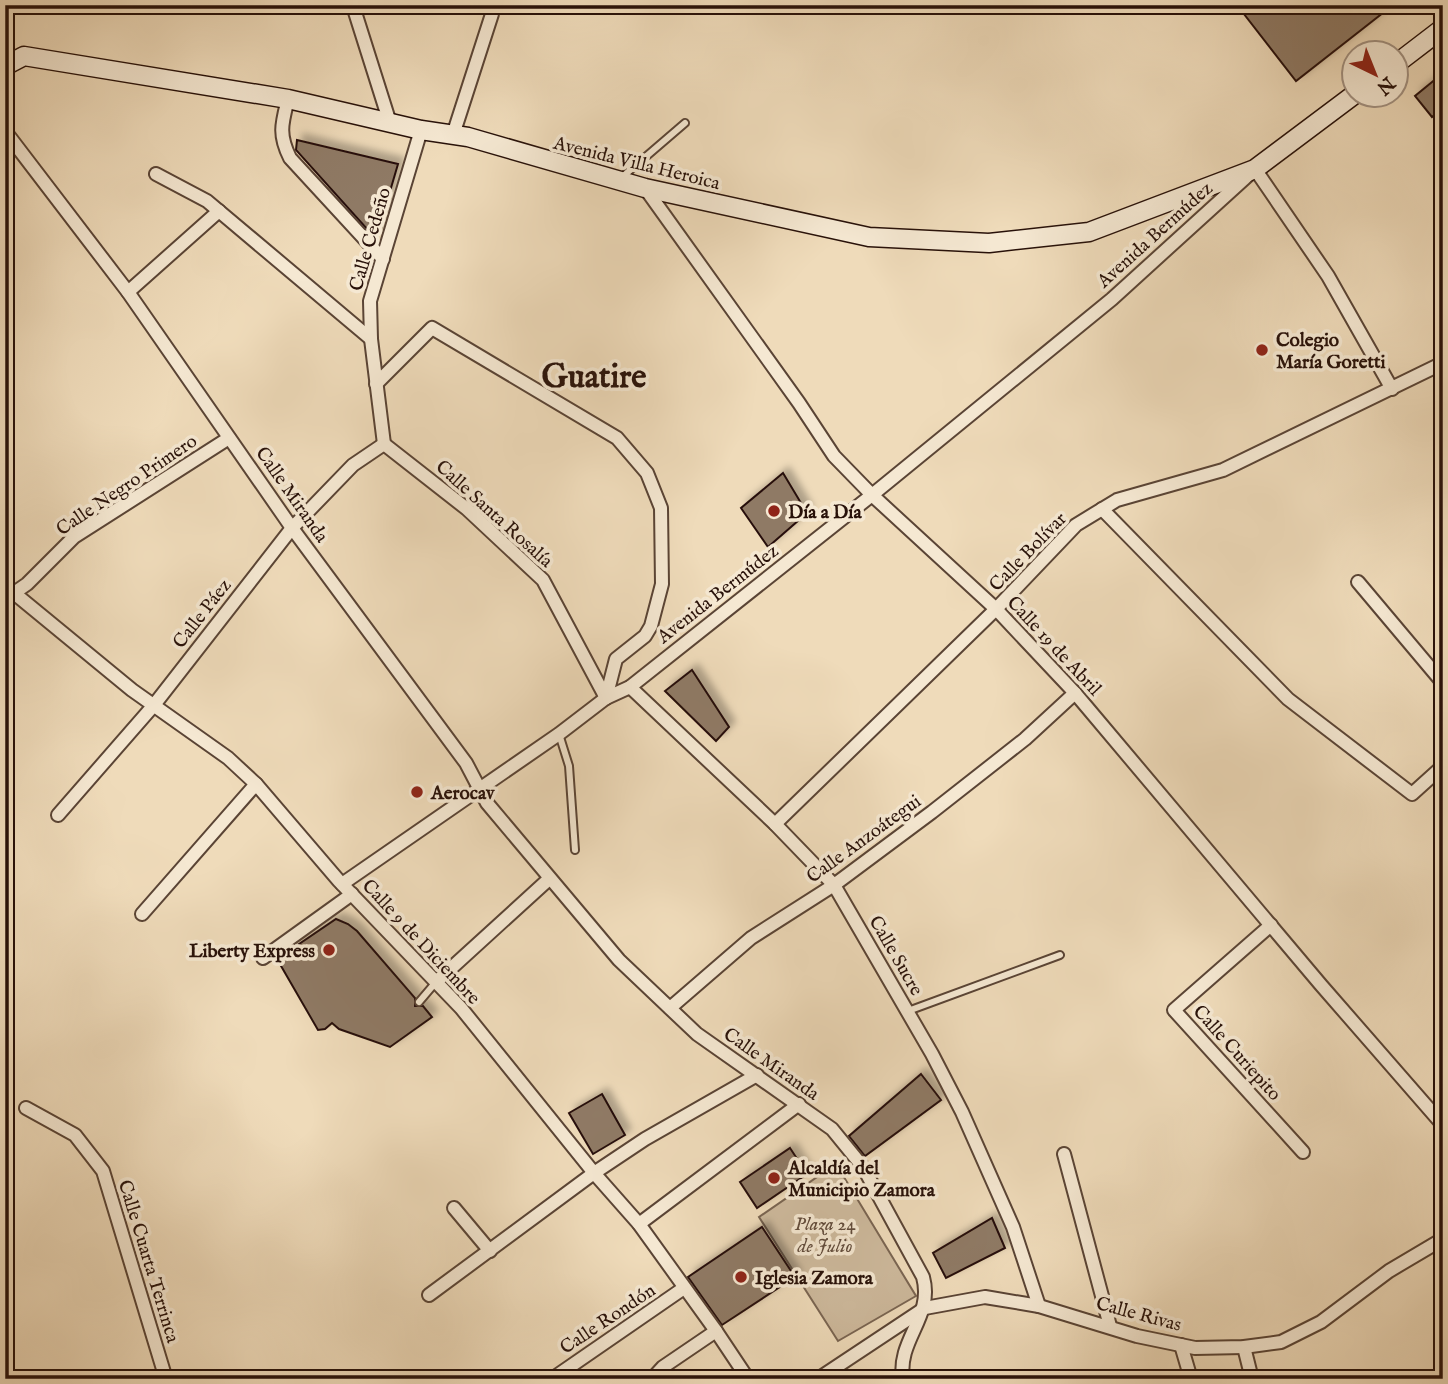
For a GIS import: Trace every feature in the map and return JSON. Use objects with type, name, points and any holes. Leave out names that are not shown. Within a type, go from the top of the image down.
[{"type":"main road","points":[[1410,53],[1443,28]]},
{"type":"main road","name":"Avenida Villa Heroica","points":[[5,66],[24,56],[288,99],[421,130],[468,137],[645,188],[869,237],[989,243],[1090,232],[1255,169],[1340,105]]},
{"type":"street","points":[[354,9],[390,123]]},
{"type":"street","points":[[453,135],[492,14]]},
{"type":"street","points":[[288,99],[281,128],[282,139],[290,158],[383,259]]},
{"type":"street","name":"Calle Cedeño","points":[[384,444],[370,339],[370,300],[421,130]]},
{"type":"street","name":"Calle Miranda","points":[[5,131],[128,292],[292,528],[466,763],[493,812],[619,960],[697,1034],[832,1129],[863,1167],[923,1277],[926,1289],[925,1308]]},
{"type":"street","points":[[1255,169],[1398,386]]},
{"type":"street","name":"Avenida Bermúdez","points":[[342,884],[559,734],[606,698],[630,687],[872,495],[1112,299],[1255,169]]},
{"type":"street","points":[[156,174],[207,201],[370,339]]},
{"type":"street","name":"Calle 19 de Abril","points":[[645,188],[799,402],[834,456],[872,495],[996,609],[1075,693],[1443,1125]]},
{"type":"street","points":[[128,292],[219,211]]},
{"type":"street","points":[[376,384],[432,328],[617,438],[647,473],[661,508],[662,584],[652,625],[645,636],[616,659],[606,698]]},
{"type":"street","name":"Calle Bolívar","points":[[775,824],[996,609],[1076,525],[1117,500],[1223,470],[1443,363]]},
{"type":"street","name":"Calle Negro Primero","points":[[10,593],[27,584],[74,537],[229,438]]},
{"type":"street","name":"Calle Páez","points":[[58,815],[154,705],[292,528],[353,464],[384,444]]},
{"type":"street","name":"Calle Santa Rosalía","points":[[384,444],[467,509],[543,580],[606,698]]},
{"type":"street","points":[[1102,509],[1288,699],[1412,794],[1443,766]]},
{"type":"street","points":[[1358,582],[1443,683]]},
{"type":"street","name":"Calle 9 de Diciembre","points":[[10,593],[154,705],[228,758],[256,784],[342,884],[461,1009],[594,1173],[639,1224],[748,1379]]},
{"type":"street","name":"Calle Sucre","points":[[630,687],[775,824],[834,885],[908,1011],[962,1112],[1013,1227],[1039,1306]]},
{"type":"street","name":"Calle Anzoátegui","points":[[670,1008],[751,938],[834,885],[1026,739],[1075,693]]},
{"type":"street","points":[[142,914],[256,784]]},
{"type":"street","points":[[436,982],[549,879]]},
{"type":"street","points":[[263,958],[352,894]]},
{"type":"street","name":"Calle Curiepito","points":[[1271,925],[1174,1010],[1303,1152]]},
{"type":"street","points":[[429,1295],[594,1173],[645,1139],[757,1075]]},
{"type":"street","points":[[639,1224],[799,1104]]},
{"type":"street","name":"Calle Cuarta Terrinca","points":[[26,1108],[75,1135],[103,1171],[166,1379]]},
{"type":"street","points":[[1064,1154],[1110,1326]]},
{"type":"street","points":[[454,1208],[490,1251]]},
{"type":"street","name":"Calle Rivas","points":[[818,1379],[925,1308],[985,1297],[1039,1306],[1138,1336],[1195,1348],[1244,1347],[1281,1342],[1321,1322],[1389,1271],[1443,1239]]},
{"type":"street","name":"Calle Rondón","points":[[552,1379],[684,1288]]},
{"type":"street","points":[[903,1379],[901,1365],[904,1351],[925,1308]]},
{"type":"street","points":[[652,1379],[663,1367],[716,1331]]},
{"type":"street","points":[[1181,1345],[1191,1379]]},
{"type":"street","points":[[1244,1347],[1252,1379]]},
{"type":"lane","points":[[617,181],[685,123]]},
{"type":"lane","points":[[559,734],[569,766],[575,850]]},
{"type":"lane","points":[[908,1011],[1060,955]]},
{"type":"lane","points":[[419,1002],[436,982]]},
{"type":"green space","name":"Plaza 24 de Julio","points":[[836,1164],[916,1296],[838,1341],[759,1217]]},
{"type":"building","points":[[1237,5],[1393,5],[1351,38],[1340,38],[1340,47],[1296,81]]},
{"type":"building","points":[[1443,73],[1443,108],[1432,117],[1415,96]]},
{"type":"building","points":[[297,140],[398,164],[376,239],[296,150]]},
{"type":"building","name":"Día a Día","points":[[783,473],[807,513],[768,547],[741,508]]},
{"type":"building","points":[[692,670],[729,727],[716,741],[665,691]]},
{"type":"building","points":[[336,919],[357,931],[415,998],[415,1006],[423,1006],[432,1017],[390,1047],[339,1029],[332,1023],[325,1029],[318,1030],[277,959]]},
{"type":"building","points":[[921,1074],[941,1100],[865,1156],[849,1136]]},
{"type":"building","points":[[602,1094],[625,1135],[593,1154],[569,1113]]},
{"type":"building","name":"Alcaldía del Municipio Zamora","points":[[790,1148],[807,1174],[757,1208],[740,1182]]},
{"type":"building","points":[[992,1218],[1005,1248],[946,1278],[933,1253]]},
{"type":"building","name":"Iglesia Zamora","points":[[762,1227],[795,1277],[722,1325],[688,1277]]},
{"type":"place","name":"Colegio María Goretti","points":[[1262,350]]},
{"type":"place","name":"Día a Día","points":[[774,511]]},
{"type":"place","name":"Aerocav","points":[[417,792]]},
{"type":"place","name":"Liberty Express","points":[[329,950]]},
{"type":"place","name":"Alcaldía del Municipio Zamora","points":[[774,1178]]},
{"type":"place","name":"Iglesia Zamora","points":[[741,1277]]},
{"type":"district","name":"Guatire","points":[[594,375]]}]
